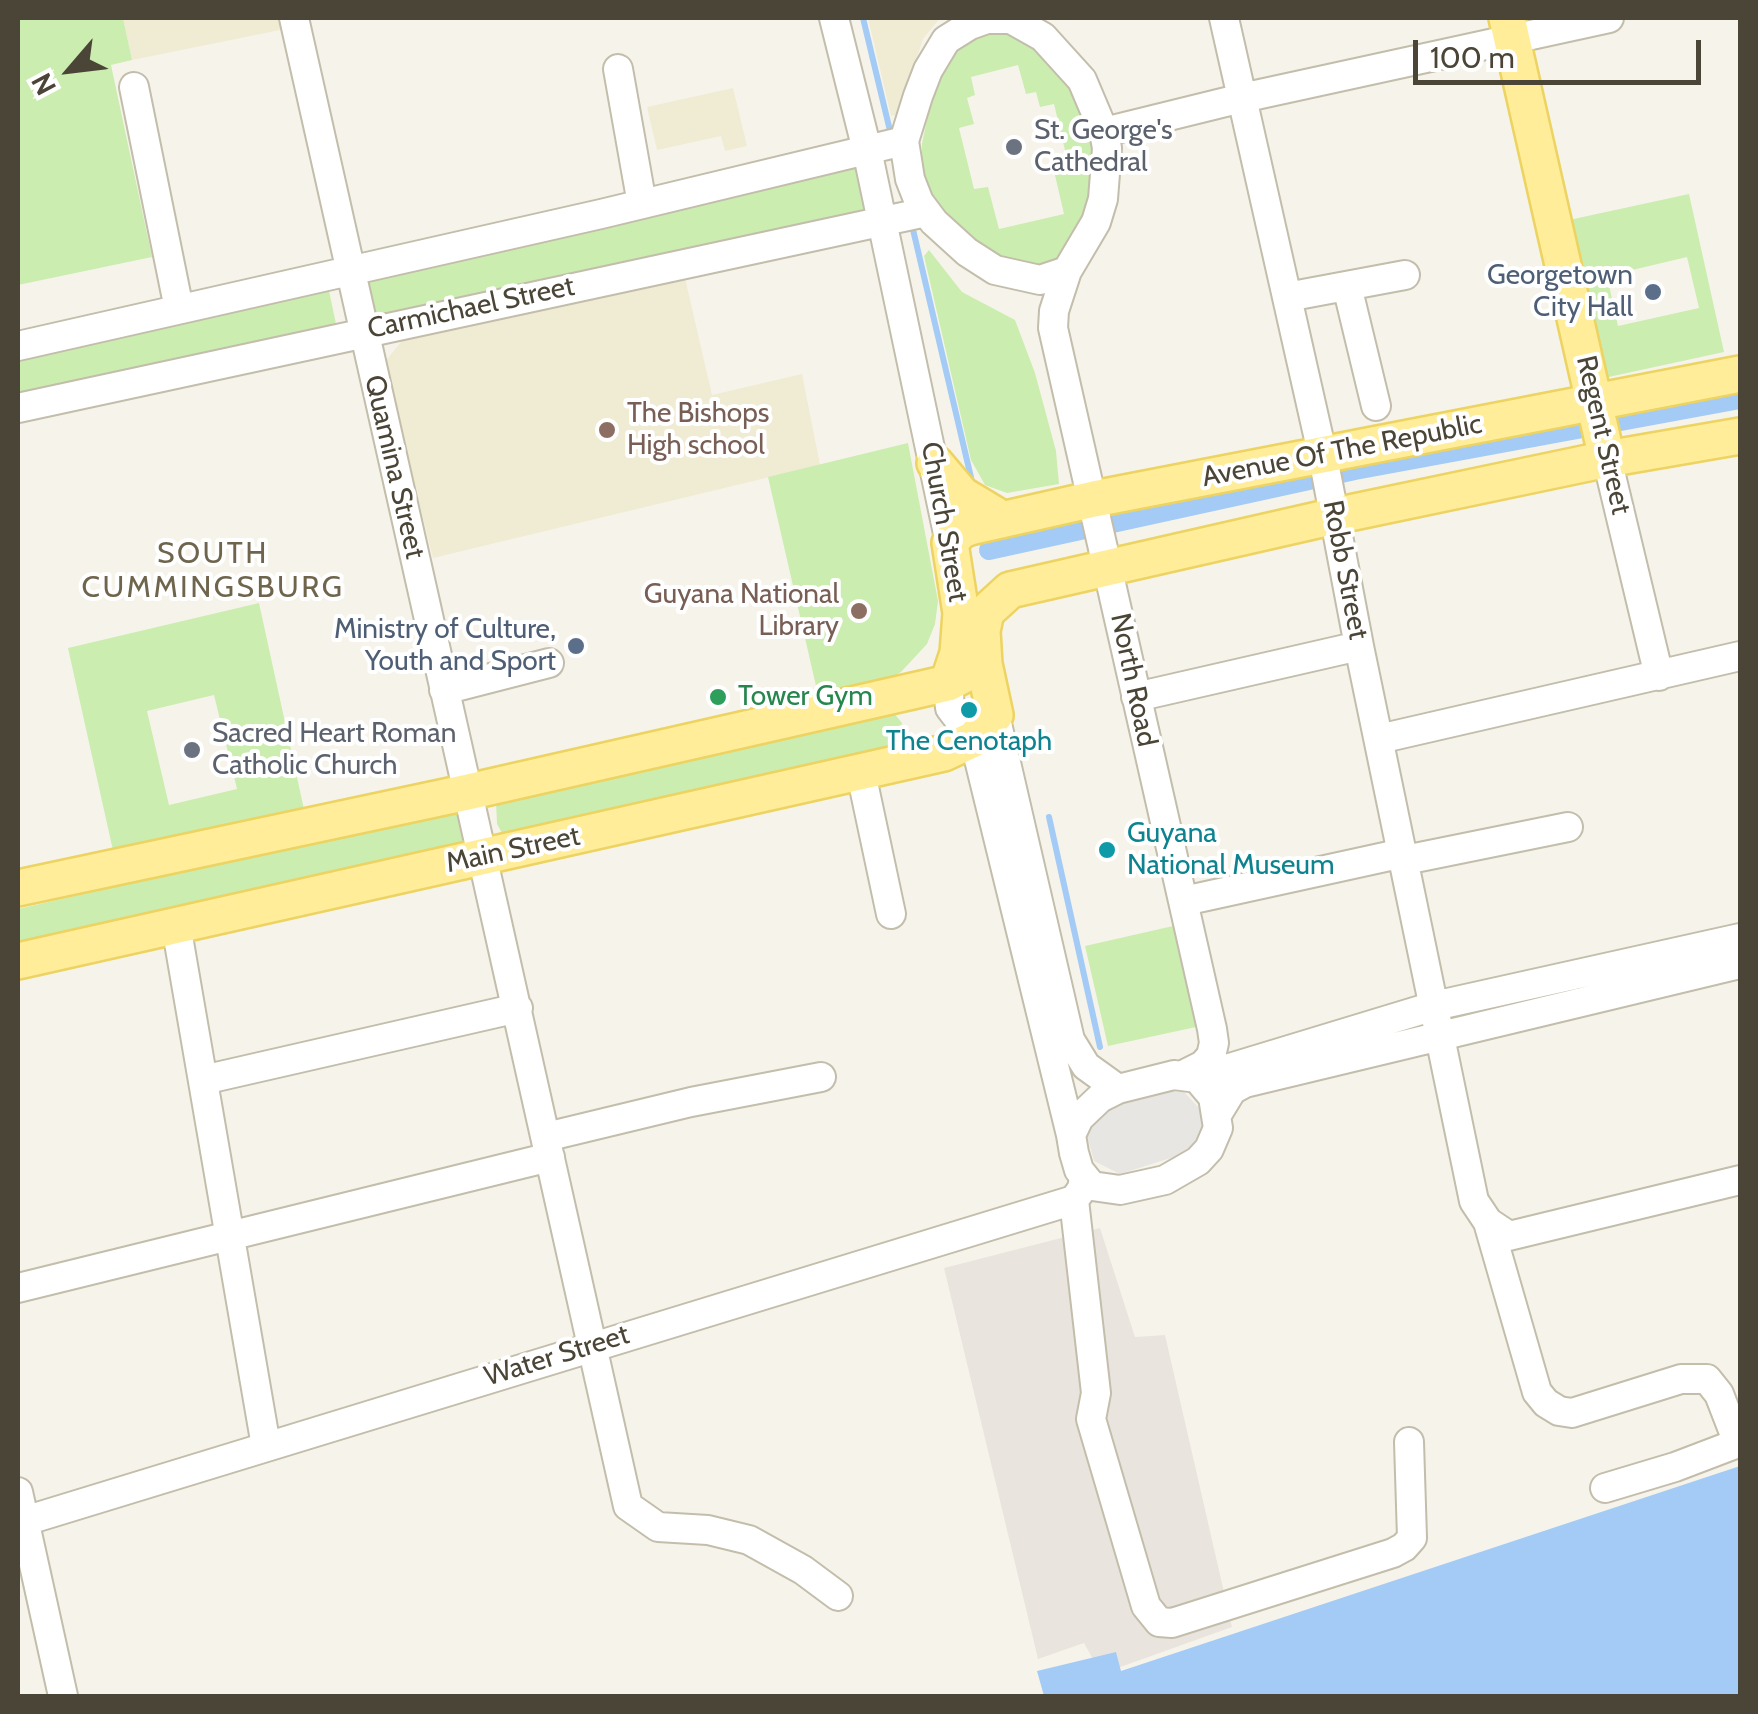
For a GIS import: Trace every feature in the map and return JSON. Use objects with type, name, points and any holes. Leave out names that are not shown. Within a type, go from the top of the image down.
[{"type":"main road","name":"Regent Street","points":[[1510,29],[1601,431]]},
{"type":"main road","name":"Avenue Of The Republic","points":[[1000,598],[1108,561],[1333,508],[1601,431],[1740,374]]},
{"type":"main road","name":"Avenue Of The Republic","points":[[953,556],[960,532],[1002,518],[1325,464],[1601,431],[1740,436]]},
{"type":"main road","points":[[935,464],[962,495],[1002,518]]},
{"type":"main road","points":[[953,556],[971,584],[1000,598]]},
{"type":"main road","name":"Church Street","points":[[948,683],[958,653],[961,613],[953,556]]},
{"type":"main road","name":"Church Street","points":[[984,727],[982,631],[1000,598]]},
{"type":"main road","points":[[18,888],[468,792],[948,683],[984,664]]},
{"type":"main road","name":"Main Street","points":[[18,961],[944,753],[984,727]]},
{"type":"street","name":"Quamina Street","points":[[294,18],[628,1506],[658,1527],[708,1530],[750,1540],[803,1570],[838,1596]]},
{"type":"street","name":"Church Street","points":[[834,18],[889,145],[907,215],[935,464],[953,556]]},
{"type":"street","points":[[18,346],[889,145],[946,40],[970,24],[987,19],[1010,18],[1043,37],[1082,80],[1107,148],[1103,198],[1096,222],[1067,271],[1040,280],[995,270],[907,215],[910,179],[889,145]]},
{"type":"street","name":"Robb Street","points":[[1224,18],[1325,464],[1359,646],[1442,1034]]},
{"type":"street","points":[[1104,132],[1510,29],[1610,18]]},
{"type":"street","points":[[618,69],[642,204]]},
{"type":"street","points":[[134,87],[179,309]]},
{"type":"street","name":"Carmichael Street","points":[[18,408],[907,215]]},
{"type":"street","name":"North Road","points":[[1067,271],[1053,328],[1096,505],[1214,1043],[1207,1061],[1190,1076]]},
{"type":"street","points":[[1287,297],[1405,275]]},
{"type":"street","points":[[1347,286],[1376,406]]},
{"type":"street","name":"Regent Street","points":[[1601,431],[1660,676]]},
{"type":"street","points":[[1136,697],[1359,646]]},
{"type":"street","points":[[1379,739],[1740,656]]},
{"type":"street","points":[[444,690],[549,663]]},
{"type":"street","name":"Church Street","points":[[948,683],[950,708],[984,727],[1070,1040],[1086,1066],[1118,1089]]},
{"type":"street","name":"Church Street","points":[[984,727],[1072,1135]]},
{"type":"street","points":[[861,773],[891,914]]},
{"type":"street","points":[[1184,901],[1568,827]]},
{"type":"street","points":[[176,924],[266,1446]]},
{"type":"street","points":[[1409,1442],[1412,1538],[1404,1547],[1393,1554],[1172,1623],[1159,1622],[1146,1606],[1091,1419],[1096,1393],[1072,1135],[1086,1110],[1118,1089],[1190,1076],[1434,1006],[1730,953]]},
{"type":"street","points":[[1218,1113],[1232,1090],[1245,1083],[1442,1034],[1730,953]]},
{"type":"street","points":[[203,1080],[518,1008]]},
{"type":"street","points":[[1442,1034],[1474,1201],[1499,1229],[1538,1392],[1546,1403],[1572,1413],[1681,1379],[1707,1379],[1719,1394],[1739,1443],[1605,1488]]},
{"type":"street","points":[[18,1288],[230,1236],[548,1147],[691,1102],[820,1076]]},
{"type":"street","points":[[1079,1189],[1092,1186],[1120,1190],[1165,1180],[1183,1172],[1209,1149],[1218,1128],[1218,1113],[1213,1098],[1190,1076]]},
{"type":"street","points":[[1499,1229],[1740,1180]]},
{"type":"street","name":"Water Street","points":[[20,1522],[1079,1189]]},
{"type":"street","points":[[18,1492],[20,1522],[63,1696]]},
{"type":"shaded area","points":[[123,18],[282,18],[285,29],[132,60]]},
{"type":"shaded area","points":[[868,18],[940,18],[923,39],[899,114],[891,116]]},
{"type":"shaded area","points":[[733,88],[747,146],[725,151],[721,136],[657,150],[647,107]]},
{"type":"shaded area","name":"The Bishops High school","points":[[685,278],[712,395],[802,374],[820,465],[433,558],[384,363],[405,337]]},
{"type":"shaded area","points":[[1166,1090],[1184,1092],[1202,1111],[1206,1131],[1196,1150],[1120,1174],[1094,1161],[1087,1136],[1096,1112],[1113,1102]]},
{"type":"shaded area","points":[[1100,1228],[1135,1337],[1165,1335],[1232,1627],[1101,1674],[1084,1643],[1038,1659],[944,1268]]},
{"type":"green space","points":[[18,18],[123,18],[132,60],[111,65],[152,257],[18,285]]},
{"type":"green space","points":[[994,26],[1034,40],[1082,97],[1097,158],[1087,223],[1059,263],[1025,271],[987,252],[937,204],[926,183],[922,144],[929,109],[956,47]],"holes":[[[1018,65],[1026,94],[1036,92],[1040,107],[1054,104],[1069,167],[1054,171],[1064,214],[999,229],[988,187],[974,189],[959,128],[974,124],[967,98],[975,95],[971,77]]]},
{"type":"green space","points":[[860,166],[870,214],[372,321],[361,274]]},
{"type":"green space","points":[[1689,194],[1724,352],[1604,378],[1569,220]],"holes":[[[1687,257],[1699,308],[1618,326],[1607,276]]]},
{"type":"green space","points":[[929,250],[962,292],[1015,320],[1035,373],[1056,451],[1059,484],[1007,493],[985,485],[971,460],[924,256]]},
{"type":"green space","points":[[328,286],[337,329],[18,399],[18,355]]},
{"type":"green space","points":[[908,443],[938,601],[935,624],[927,644],[901,672],[888,680],[819,699],[768,477]]},
{"type":"green space","points":[[259,603],[305,814],[114,855],[68,648]],"holes":[[[214,695],[237,789],[169,805],[147,711]]]},
{"type":"green space","points":[[893,712],[902,723],[898,747],[514,837],[502,833],[497,824],[496,801]]},
{"type":"green space","points":[[450,810],[460,816],[468,843],[18,944],[18,909]]},
{"type":"green space","points":[[1173,926],[1196,1027],[1108,1046],[1085,946]]},
{"type":"water","points":[[1740,1466],[1740,1696],[1044,1696],[1037,1671],[1116,1652],[1121,1671]]},
{"type":"waterway","points":[[863,18],[891,135]]},
{"type":"waterway","points":[[911,221],[973,486]]},
{"type":"waterway","points":[[989,550],[1355,470],[1740,399]]},
{"type":"waterway","points":[[1049,817],[1100,1047]]},
{"type":"place","name":"St. George's Cathedral","points":[[1014,147]]},
{"type":"place","name":"Georgetown City Hall","points":[[1653,292]]},
{"type":"place","name":"The Bishops High school","points":[[607,430]]},
{"type":"place","name":"Guyana National Library","points":[[859,611]]},
{"type":"place","name":"Ministry of Culture, Youth and Sport","points":[[576,646]]},
{"type":"place","name":"Tower Gym","points":[[718,697]]},
{"type":"place","name":"The Cenotaph","points":[[969,710]]},
{"type":"place","name":"Sacred Heart Roman Catholic Church","points":[[192,750]]},
{"type":"place","name":"Guyana National Museum","points":[[1107,850]]},
{"type":"district","name":"SOUTH CUMMINGSBURG","points":[[213,571]]}]
